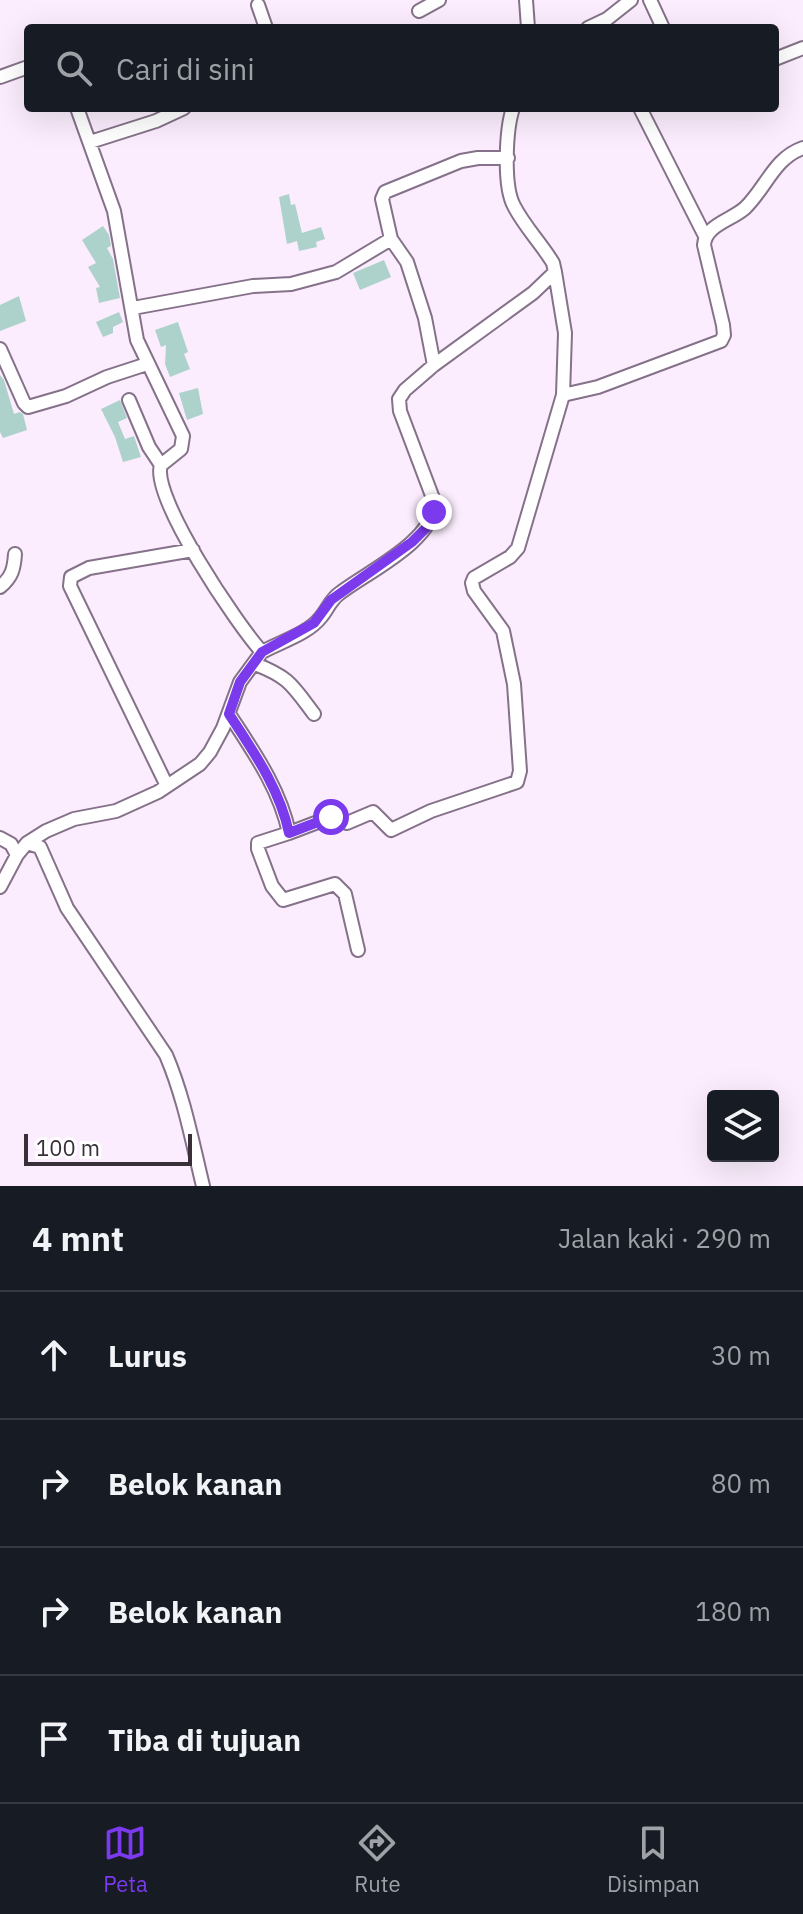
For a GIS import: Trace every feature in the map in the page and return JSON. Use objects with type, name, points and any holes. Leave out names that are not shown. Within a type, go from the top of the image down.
[{"type":"street","points":[[419,11],[439,0]]},
{"type":"street","points":[[526,0],[528,24]]},
{"type":"street","points":[[596,24],[631,0]]},
{"type":"street","points":[[650,0],[661,24]]},
{"type":"street","points":[[258,5],[265,24]]},
{"type":"street","points":[[779,57],[803,48]]},
{"type":"street","points":[[0,77],[24,68]]},
{"type":"street","points":[[79,112],[114,211],[137,340],[183,436],[181,449],[161,465]]},
{"type":"street","points":[[90,142],[175,112]]},
{"type":"street","points":[[358,950],[345,894],[340,886],[335,884],[283,900],[272,886],[258,843],[331,817],[347,823],[373,812],[391,830],[431,811],[511,786],[519,779],[514,684],[503,631],[474,591],[472,583],[474,578],[510,557],[518,548],[563,395],[565,333],[555,272],[547,254],[513,205],[509,193],[508,158],[513,112]]},
{"type":"street","points":[[563,395],[598,387],[721,341],[724,335],[704,245],[705,236],[642,112]]},
{"type":"street","points":[[705,236],[746,207],[783,159],[803,148]]},
{"type":"street","points":[[434,365],[425,318],[407,262],[391,239],[382,199],[385,192],[461,161],[508,158]]},
{"type":"street","points":[[133,308],[253,286],[291,284],[336,272],[391,239]]},
{"type":"street","points":[[0,887],[27,843],[58,824],[116,811],[189,773],[205,758],[229,714],[240,682],[262,652],[314,623],[331,600],[392,558],[427,527],[432,520],[434,501],[399,405],[405,390],[434,365],[533,293],[555,272]]},
{"type":"street","points":[[0,349],[28,407],[66,396],[107,377],[147,364]]},
{"type":"street","points":[[129,400],[149,447],[161,465],[160,479],[172,515],[244,633],[262,652]]},
{"type":"street","points":[[167,786],[70,586],[71,577],[89,568],[193,550]]},
{"type":"street","points":[[0,587],[14,569],[15,554]]},
{"type":"street","points":[[255,664],[279,673],[289,681],[314,714]]},
{"type":"street","points":[[229,714],[256,756],[280,803],[289,833]]},
{"type":"street","points":[[0,838],[11,844],[17,855]]},
{"type":"street","points":[[27,843],[40,847],[67,908],[166,1055],[190,1124],[203,1186]]},
{"type":"building","points":[[289,194],[291,205],[295,204],[302,233],[321,227],[325,239],[316,242],[317,247],[299,251],[297,241],[287,244],[279,197]]},
{"type":"building","points":[[103,226],[109,235],[111,246],[107,248],[113,259],[120,298],[99,303],[96,288],[100,287],[88,267],[96,263],[82,240]]},
{"type":"building","points":[[384,260],[391,277],[360,290],[353,273]]},
{"type":"building","points":[[19,296],[26,321],[0,331],[0,305]]},
{"type":"building","points":[[119,312],[123,322],[113,327],[113,333],[103,337],[96,322]]},
{"type":"building","points":[[178,322],[190,369],[170,377],[165,364],[166,345],[161,347],[155,330]]},
{"type":"building","points":[[0,375],[14,414],[23,414],[27,430],[3,438],[0,432]]},
{"type":"building","points":[[198,388],[203,414],[187,420],[179,393]]},
{"type":"building","points":[[120,400],[127,418],[118,422],[125,439],[134,436],[141,457],[123,462],[101,409]]},
{"type":"route","points":[[331,817],[289,833],[280,803],[256,756],[229,714],[240,682],[262,652],[314,623],[331,600],[412,542],[427,527],[434,512]]}]
